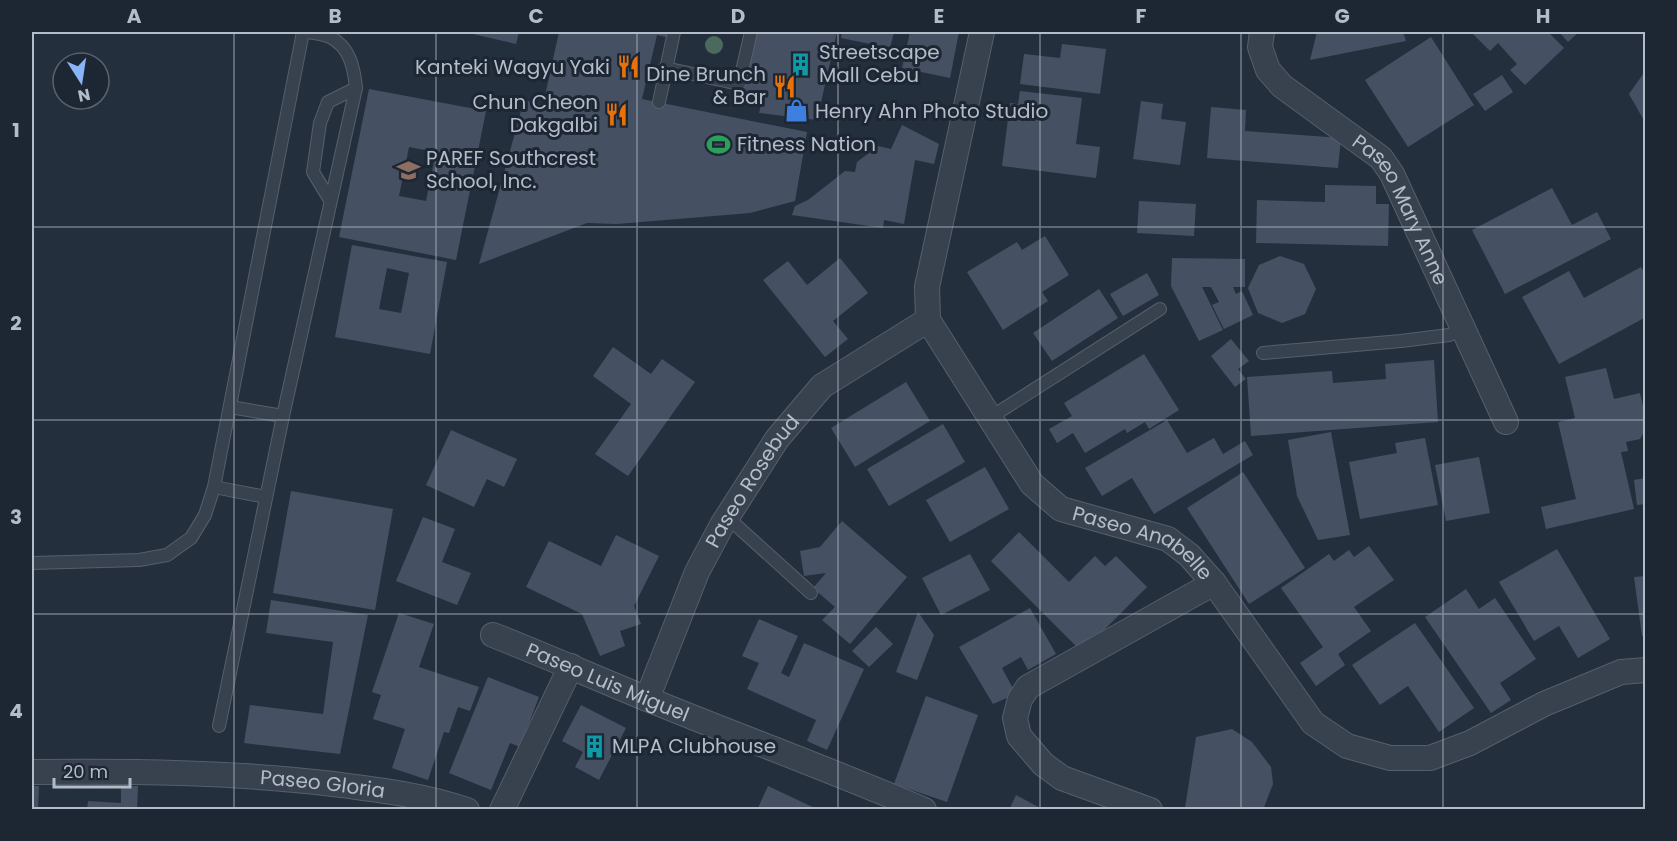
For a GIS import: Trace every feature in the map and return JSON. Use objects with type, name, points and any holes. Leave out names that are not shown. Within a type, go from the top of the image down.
[{"type":"street","points":[[928,320],[927,287],[982,32]]},
{"type":"street","name":"Paseo Mary Anne","points":[[1262,32],[1260,47],[1268,70],[1282,86],[1381,158],[1392,174],[1506,422]]},
{"type":"street","name":"Paseo Anabelle","points":[[928,320],[1032,484],[1061,509],[1168,539],[1189,555],[1214,583],[1313,723],[1347,746],[1390,758],[1430,758],[1470,743],[1544,704],[1621,672],[1646,670]]},
{"type":"street","name":"Paseo Rosebud","points":[[647,699],[697,572],[727,517],[777,439],[822,386],[852,365],[928,320]]},
{"type":"street","points":[[1150,810],[1062,778],[1043,764],[1019,736],[1016,718],[1020,699],[1028,687],[1214,583]]},
{"type":"street","name":"Paseo Luis Miguel","points":[[493,635],[647,699],[853,779],[924,810]]},
{"type":"street","points":[[502,810],[571,666]]},
{"type":"street","name":"Paseo Gloria","points":[[32,772],[135,771],[284,778],[410,794],[467,810]]},
{"type":"lane","points":[[32,563],[140,560],[167,555],[191,538],[205,515],[214,487],[305,32],[330,37],[345,48],[354,68],[356,88],[283,416],[219,726]]},
{"type":"lane","points":[[659,102],[674,32]]},
{"type":"lane","points":[[665,68],[739,84],[751,32]]},
{"type":"lane","points":[[330,200],[313,172],[320,123],[328,102],[356,88]]},
{"type":"lane","points":[[991,417],[1160,309]]},
{"type":"lane","points":[[1263,353],[1449,335],[1463,329]]},
{"type":"lane","points":[[230,407],[283,416]]},
{"type":"lane","points":[[214,487],[266,497]]},
{"type":"lane","points":[[727,517],[811,593]]},
{"type":"building","points":[[464,32],[519,32],[516,44]]},
{"type":"building","points":[[559,32],[672,32],[670,38],[657,35],[642,99],[807,132],[795,201],[750,213],[617,224],[587,223],[479,264],[524,100],[543,105]]},
{"type":"building","name":"Streetscape Mall Cebu","points":[[756,32],[837,32],[817,120],[759,113],[763,97],[743,93]]},
{"type":"building","points":[[842,32],[894,32],[890,48],[841,38]]},
{"type":"building","points":[[910,32],[959,32],[950,78],[902,68]]},
{"type":"building","points":[[1317,32],[1403,32],[1406,41],[1310,60]]},
{"type":"building","points":[[1471,32],[1548,32],[1564,48],[1525,85],[1510,70],[1517,64],[1498,43],[1490,51]]},
{"type":"building","points":[[1559,32],[1579,32],[1568,42]]},
{"type":"building","points":[[1431,37],[1474,105],[1408,147],[1365,80]]},
{"type":"building","points":[[1062,44],[1106,49],[1100,94],[1020,84],[1024,54],[1060,58]]},
{"type":"building","points":[[1646,70],[1646,124],[1629,94]]},
{"type":"building","points":[[1502,75],[1513,92],[1485,111],[1473,94]]},
{"type":"building","points":[[369,89],[486,111],[456,260],[339,237]],"holes":[[[409,147],[436,152],[426,201],[399,196]]]},
{"type":"building","points":[[1020,91],[1082,98],[1076,144],[1100,147],[1096,178],[1002,166],[1010,103],[1018,104]]},
{"type":"building","points":[[1141,101],[1163,104],[1161,119],[1186,122],[1180,165],[1133,159]]},
{"type":"building","points":[[1211,107],[1246,110],[1245,131],[1341,138],[1338,168],[1207,158]]},
{"type":"building","points":[[902,125],[939,144],[934,164],[915,160],[904,224],[884,220],[883,228],[792,215],[795,206],[808,200],[845,171],[855,172],[857,162],[878,146],[891,149]]},
{"type":"building","points":[[1325,185],[1376,186],[1376,204],[1389,204],[1388,246],[1256,243],[1257,200],[1325,202]]},
{"type":"building","points":[[1552,188],[1572,225],[1597,212],[1611,239],[1505,294],[1472,230]]},
{"type":"building","points":[[1139,201],[1196,204],[1194,236],[1137,233]]},
{"type":"building","points":[[1045,236],[1069,275],[1042,292],[1048,301],[1003,330],[967,272],[1017,242],[1022,250]]},
{"type":"building","points":[[352,245],[447,262],[430,354],[335,337]],"holes":[[[387,268],[409,273],[401,313],[379,309]]]},
{"type":"building","points":[[1280,256],[1304,264],[1316,289],[1305,314],[1282,323],[1258,313],[1248,288],[1259,265]]},
{"type":"building","points":[[840,258],[868,293],[833,321],[848,339],[825,357],[763,280],[788,261],[807,285]]},
{"type":"building","points":[[1172,258],[1245,259],[1245,287],[1233,287],[1236,294],[1242,291],[1253,315],[1224,329],[1212,305],[1219,302],[1211,287],[1202,287],[1223,330],[1199,341],[1171,286]]},
{"type":"building","points":[[1641,267],[1646,275],[1646,317],[1559,364],[1522,297],[1569,271],[1584,298]]},
{"type":"building","points":[[1147,273],[1159,295],[1123,316],[1110,294]]},
{"type":"building","points":[[1099,289],[1118,318],[1052,361],[1033,333]]},
{"type":"building","points":[[1231,339],[1249,361],[1238,369],[1246,379],[1235,387],[1211,356]]},
{"type":"building","points":[[613,347],[651,374],[662,359],[695,382],[628,476],[595,454],[631,404],[593,376]]},
{"type":"building","points":[[1144,354],[1179,410],[1149,429],[1145,422],[1127,433],[1125,429],[1085,453],[1073,433],[1057,443],[1049,429],[1072,416],[1064,403]]},
{"type":"building","points":[[1434,360],[1438,422],[1251,436],[1247,377],[1332,371],[1333,383],[1386,379],[1385,364]]},
{"type":"building","points":[[1606,368],[1614,399],[1640,393],[1646,419],[1646,429],[1640,439],[1626,442],[1628,451],[1621,452],[1634,509],[1546,529],[1541,507],[1576,499],[1558,422],[1575,418],[1565,377]]},
{"type":"building","points":[[906,382],[930,421],[855,467],[831,428]]},
{"type":"building","points":[[1167,420],[1187,453],[1214,438],[1223,454],[1245,441],[1253,455],[1154,514],[1132,478],[1102,496],[1085,468]]},
{"type":"building","points":[[943,424],[965,462],[889,506],[867,469]]},
{"type":"building","points":[[451,430],[517,459],[504,487],[487,479],[474,507],[426,485]]},
{"type":"building","points":[[1331,432],[1350,535],[1318,540],[1297,496],[1288,440]]},
{"type":"building","points":[[1425,438],[1438,505],[1360,519],[1349,462],[1397,453],[1395,443]]},
{"type":"building","points":[[1479,457],[1490,513],[1446,521],[1435,465]]},
{"type":"building","points":[[985,467],[1009,509],[950,542],[926,500]]},
{"type":"building","points":[[1243,472],[1305,568],[1249,604],[1187,508]]},
{"type":"building","points":[[1646,478],[1646,504],[1637,505],[1634,480]]},
{"type":"building","points":[[291,491],[393,509],[375,610],[273,593]]},
{"type":"building","points":[[423,517],[455,529],[442,562],[471,573],[457,605],[396,581]]},
{"type":"building","points":[[842,521],[907,577],[850,644],[822,620],[835,607],[813,588],[826,573],[804,576],[800,551],[820,547]]},
{"type":"building","points":[[1019,532],[1069,582],[1095,556],[1105,566],[1116,556],[1147,587],[1082,652],[991,561]]},
{"type":"building","points":[[616,535],[659,556],[634,606],[641,624],[620,631],[625,646],[600,656],[582,614],[526,587],[549,541],[601,566]]},
{"type":"building","points":[[1369,546],[1394,580],[1354,607],[1371,631],[1338,654],[1345,665],[1316,686],[1300,663],[1323,647],[1281,588],[1329,554],[1334,561],[1349,550],[1354,557]]},
{"type":"building","points":[[1557,549],[1610,639],[1578,658],[1559,626],[1534,641],[1499,582]]},
{"type":"building","points":[[970,554],[990,590],[941,615],[922,578]]},
{"type":"building","points":[[1646,576],[1646,636],[1642,636],[1634,577]]},
{"type":"building","points":[[1466,589],[1479,609],[1495,598],[1536,659],[1500,683],[1511,700],[1491,713],[1425,617]]},
{"type":"building","points":[[271,600],[368,615],[340,754],[244,743],[250,705],[323,714],[333,642],[266,633]]},
{"type":"building","points":[[1030,608],[1056,654],[1028,670],[1021,657],[1002,668],[1016,694],[993,704],[959,647]]},
{"type":"building","points":[[918,612],[934,635],[917,680],[896,672]]},
{"type":"building","points":[[399,613],[434,624],[419,667],[479,687],[470,711],[458,707],[449,733],[444,732],[428,780],[392,768],[405,729],[373,719],[381,695],[372,692]]},
{"type":"building","points":[[759,619],[798,636],[781,673],[789,677],[804,643],[864,669],[827,750],[807,741],[816,720],[747,689],[759,663],[742,656]]},
{"type":"building","points":[[1415,623],[1474,708],[1439,732],[1408,686],[1380,705],[1352,665]]},
{"type":"building","points":[[876,627],[893,644],[869,667],[852,651]]},
{"type":"building","points":[[488,677],[539,697],[520,747],[510,743],[491,790],[449,773]]},
{"type":"building","points":[[926,696],[978,715],[947,802],[894,784]]},
{"type":"building","name":"MLPA Clubhouse","points":[[581,705],[626,728],[599,780],[575,767],[583,752],[562,741]]},
{"type":"building","points":[[1232,729],[1252,742],[1271,767],[1273,784],[1263,810],[1191,810],[1185,808],[1196,737]]},
{"type":"building","points":[[32,786],[39,786],[38,810],[32,810]]},
{"type":"building","points":[[121,786],[138,786],[137,810],[87,810],[88,801],[121,803]]},
{"type":"building","points":[[768,786],[819,810],[757,810]]},
{"type":"building","points":[[1016,795],[1044,810],[1009,810]]},
{"type":"place","name":"Streetscape Mall Cebu","points":[[801,64]]},
{"type":"place","name":"Kanteki Wagyu Yaki","points":[[628,67]]},
{"type":"place","name":"Dine Brunch & Bar","points":[[784,86]]},
{"type":"place","name":"Henry Ahn Photo Studio","points":[[797,111]]},
{"type":"place","name":"Chun Cheon Dakgalbi","points":[[616,114]]},
{"type":"place","name":"Fitness Nation","points":[[719,144]]},
{"type":"place","name":"PAREF Southcrest School, Inc.","points":[[408,170]]},
{"type":"place","name":"MLPA Clubhouse","points":[[594,746]]}]
